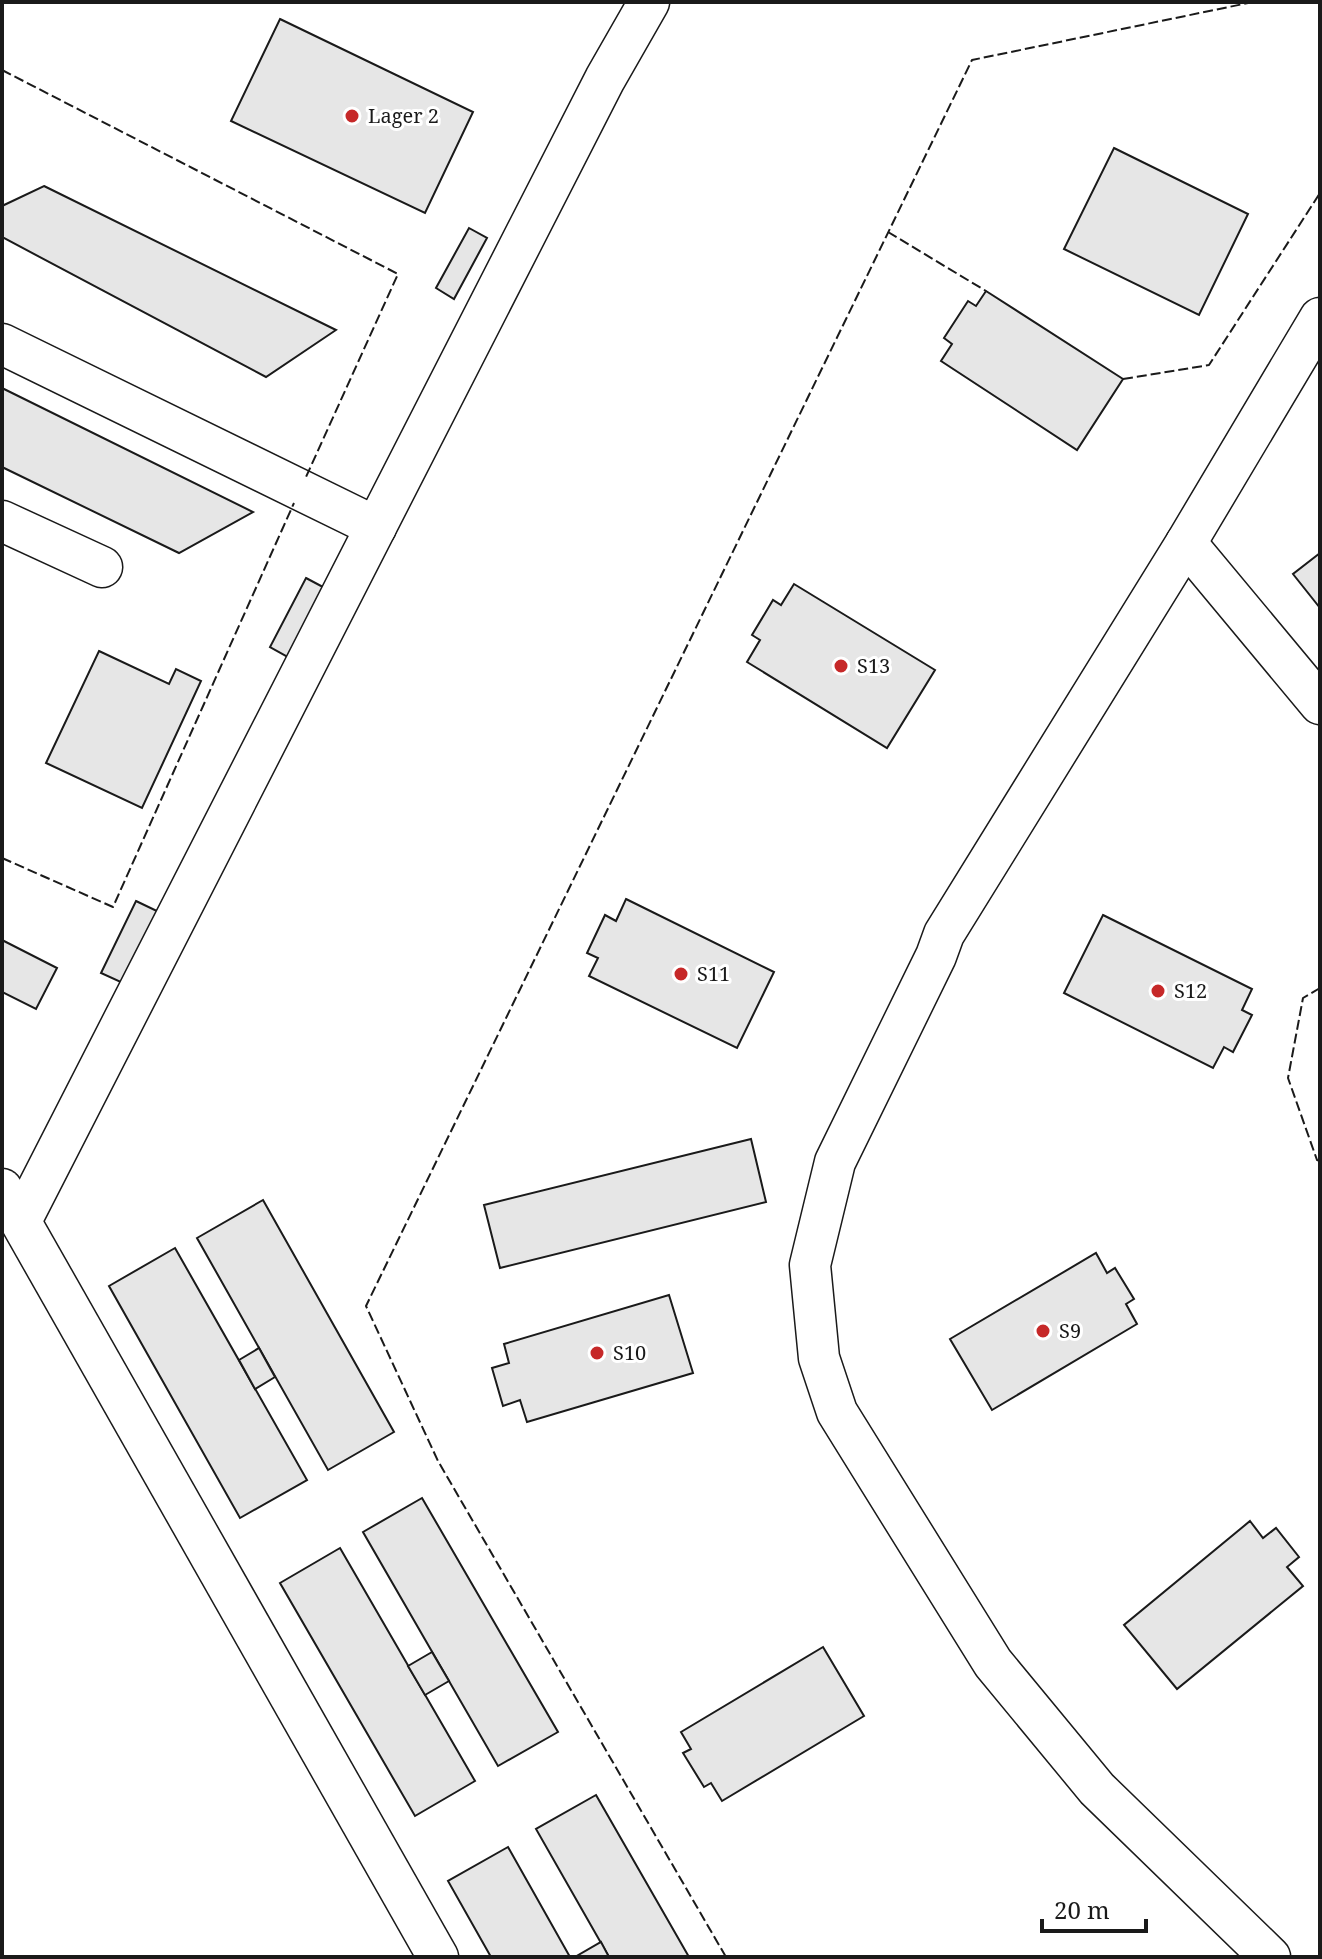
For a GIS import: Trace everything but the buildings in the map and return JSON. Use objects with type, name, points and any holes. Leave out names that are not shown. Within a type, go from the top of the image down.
[{"type":"lane","points":[[438,1957],[12,1205],[376,527],[605,79],[649,2]]},
{"type":"lane","points":[[1270,1957],[1097,1789],[993,1663],[837,1412],[819,1358],[810,1265],[835,1162],[944,934],[1186,543],[1320,318]]},
{"type":"lane","points":[[2,344],[376,527]]},
{"type":"lane","points":[[2,521],[102,567]]},
{"type":"lane","points":[[1186,543],[1320,704]]},
{"type":"fence","points":[[726,1957],[438,1461],[366,1306],[972,60],[1253,2]]},
{"type":"fence","points":[[2,70],[398,274],[306,477]]},
{"type":"fence","points":[[1123,379],[1209,365],[1320,193]]},
{"type":"fence","points":[[888,232],[986,291]]},
{"type":"fence","points":[[2,858],[113,907],[294,503]]},
{"type":"fence","points":[[1320,988],[1303,998],[1288,1078],[1317,1160],[1320,1161]]},
{"type":"place","name":"Lager 2","points":[[352,116]]},
{"type":"place","name":"S13","points":[[841,666]]},
{"type":"place","name":"S11","points":[[681,974]]},
{"type":"place","name":"S12","points":[[1158,991]]},
{"type":"place","name":"S9","points":[[1043,1331]]},
{"type":"place","name":"S10","points":[[597,1353]]}]
